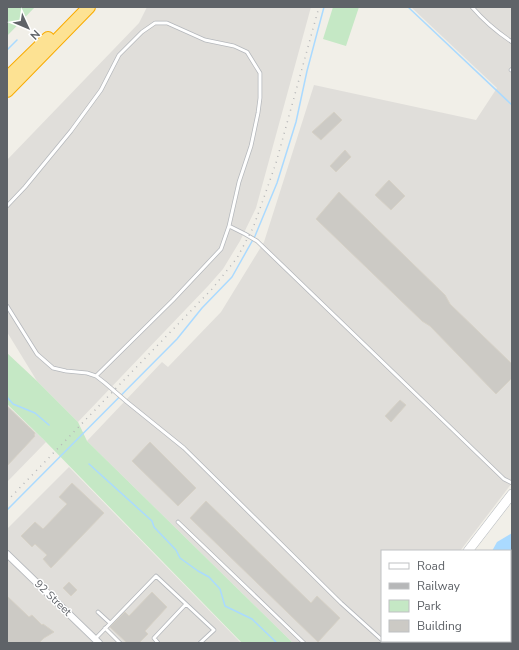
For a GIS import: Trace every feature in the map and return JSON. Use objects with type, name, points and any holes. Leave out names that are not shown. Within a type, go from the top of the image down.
[{"type":"highway","points":[[7,78],[78,7]]},
{"type":"highway","points":[[7,91],[89,7]]},
{"type":"main road","points":[[469,550],[512,494]]},
{"type":"street","name":"92 Street","points":[[7,554],[97,641]]},
{"type":"lane","points":[[472,7],[495,30],[512,42]]},
{"type":"lane","points":[[7,206],[25,187],[101,90],[119,55],[142,32],[156,23],[167,23],[205,40],[234,46],[247,52],[260,73],[260,98],[253,139],[239,182],[229,226],[220,249],[174,300],[96,376]]},
{"type":"lane","points":[[229,226],[257,241],[493,469],[504,479],[512,483]]},
{"type":"lane","points":[[7,306],[37,354],[53,368],[87,373],[96,376],[184,448],[341,603],[381,638]]},
{"type":"lane","points":[[178,522],[304,643]]},
{"type":"lane","points":[[97,641],[105,628],[156,576],[214,630],[200,643]]},
{"type":"lane","points":[[158,643],[154,638],[186,604]]},
{"type":"lane","points":[[98,612],[110,623]]},
{"type":"lane","points":[[105,628],[120,643]]},
{"type":"shaded area","points":[[147,7],[311,7],[256,208],[240,241],[223,269],[208,286],[78,422],[37,381],[7,332],[7,160],[139,23]]},
{"type":"shaded area","points":[[411,7],[512,7],[512,483],[461,550],[381,550],[381,642],[404,643],[293,643],[87,441],[162,362],[168,367],[221,312],[264,242],[314,85],[476,120],[497,88]]},
{"type":"shaded area","points":[[7,405],[46,442],[7,482]]},
{"type":"shaded area","points":[[69,467],[241,643],[7,643],[7,529]]},
{"type":"green space","points":[[7,7],[35,7],[7,36]]},
{"type":"green space","points":[[333,7],[359,7],[346,46],[323,39]]},
{"type":"green space","points":[[7,353],[78,422],[87,441],[293,643],[242,643],[7,404]]},
{"type":"water","points":[[512,533],[512,643],[451,643],[511,642],[511,550],[493,550],[497,542]]},
{"type":"building","points":[[334,112],[342,120],[321,140],[312,132]]},
{"type":"building","points":[[345,150],[351,157],[336,172],[330,166]]},
{"type":"building","points":[[389,180],[405,196],[391,210],[375,195]]},
{"type":"building","points":[[339,192],[445,295],[450,304],[512,364],[512,378],[496,394],[430,326],[422,321],[316,219]]},
{"type":"building","points":[[400,400],[406,405],[391,422],[385,416]]},
{"type":"building","points":[[7,406],[35,433],[35,436],[7,466]]},
{"type":"building","points":[[150,442],[196,488],[178,506],[132,461]]},
{"type":"building","points":[[72,483],[104,513],[51,568],[43,559],[47,555],[35,544],[32,547],[21,536],[35,522],[43,529],[67,504],[59,497]]},
{"type":"building","points":[[206,501],[311,603],[317,596],[340,618],[318,642],[190,518]]},
{"type":"building","points":[[69,582],[77,590],[71,596],[63,588]]},
{"type":"building","points":[[152,592],[167,607],[145,631],[148,634],[139,643],[127,643],[110,627],[125,612],[129,616]]},
{"type":"building","points":[[7,596],[29,617],[32,615],[42,625],[43,624],[54,632],[39,643],[7,643]]},
{"type":"waterway","points":[[7,510],[177,339],[202,308],[232,277],[255,236],[277,183],[296,122],[307,71],[324,7]]},
{"type":"waterway","points":[[408,7],[512,105]]},
{"type":"waterway","points":[[7,50],[17,40]]},
{"type":"waterway","points":[[7,397],[13,404],[35,413],[49,425]]},
{"type":"waterway","points":[[89,464],[152,521],[154,527],[176,550],[180,558],[209,577],[220,589],[225,606],[252,619],[277,643]]},
{"type":"railway","points":[[7,501],[212,289],[237,258],[253,228],[276,163],[319,7]]}]
